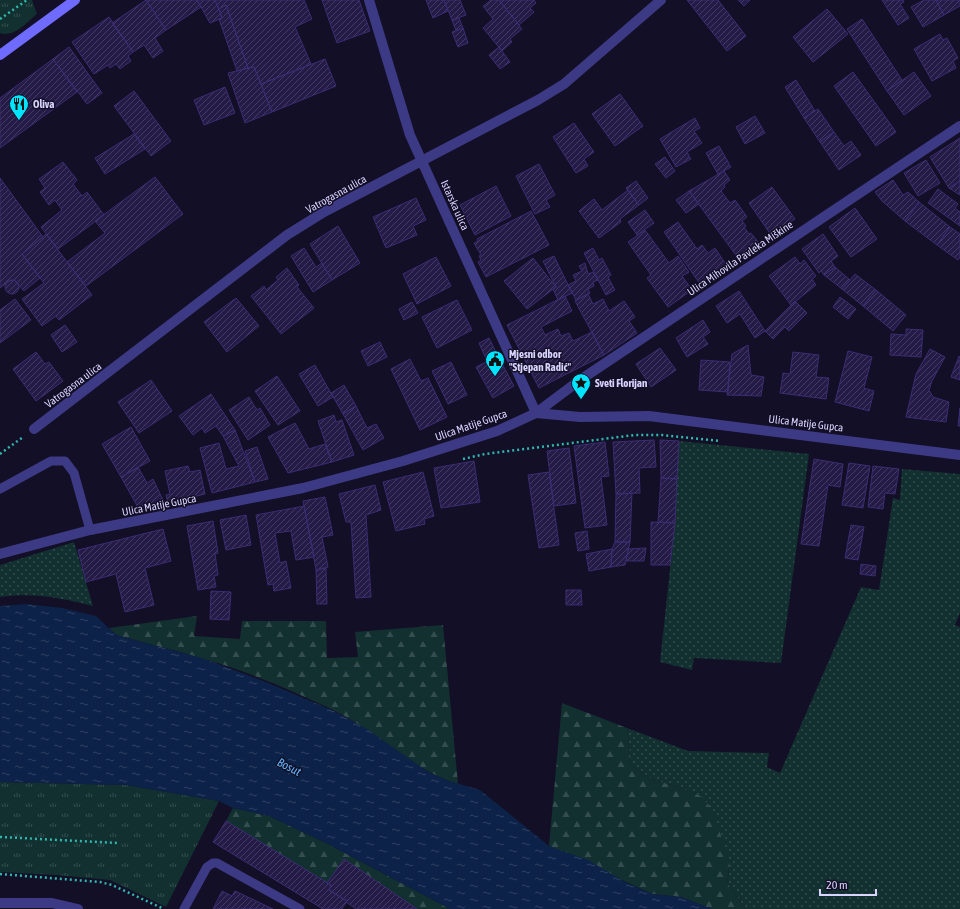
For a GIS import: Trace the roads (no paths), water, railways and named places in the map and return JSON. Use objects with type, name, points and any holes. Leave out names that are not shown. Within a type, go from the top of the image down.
[{"type":"main road","points":[[0,55],[62,4],[75,0]]},
{"type":"street","name":"Istarska ulica","points":[[369,0],[410,135],[536,413]]},
{"type":"street","name":"Vatrogasna ulica","points":[[34,429],[287,235],[324,212],[422,162],[538,100],[564,84],[661,0]]},
{"type":"street","name":"Ulica Mihovila Pavleka Miškine","points":[[536,413],[580,380],[960,126]]},
{"type":"street","name":"Ulica Matije Gupca","points":[[0,554],[90,530],[303,488],[403,461],[497,431],[536,413],[580,417],[649,416],[960,455]]},
{"type":"street","points":[[0,903],[52,903],[72,908]]},
{"type":"lane","points":[[0,489],[51,461],[65,460],[74,473],[90,530]]},
{"type":"lane","points":[[184,909],[207,867],[213,863],[217,863],[300,909]]},
{"type":"water","name":"Bosut","points":[[27,604],[62,608],[96,616],[116,635],[205,659],[266,682],[334,711],[367,729],[428,772],[446,780],[480,790],[549,846],[588,860],[627,883],[652,894],[681,897],[712,909],[450,909],[328,844],[269,816],[233,808],[219,801],[126,785],[0,782],[0,606]]},
{"type":"place","name":"Oliva","points":[[19,121]]},
{"type":"place","name":"Mjesni odbor \"Stjepan Radić\"","points":[[495,377]]},
{"type":"place","name":"Sveti Florijan","points":[[581,400]]}]
